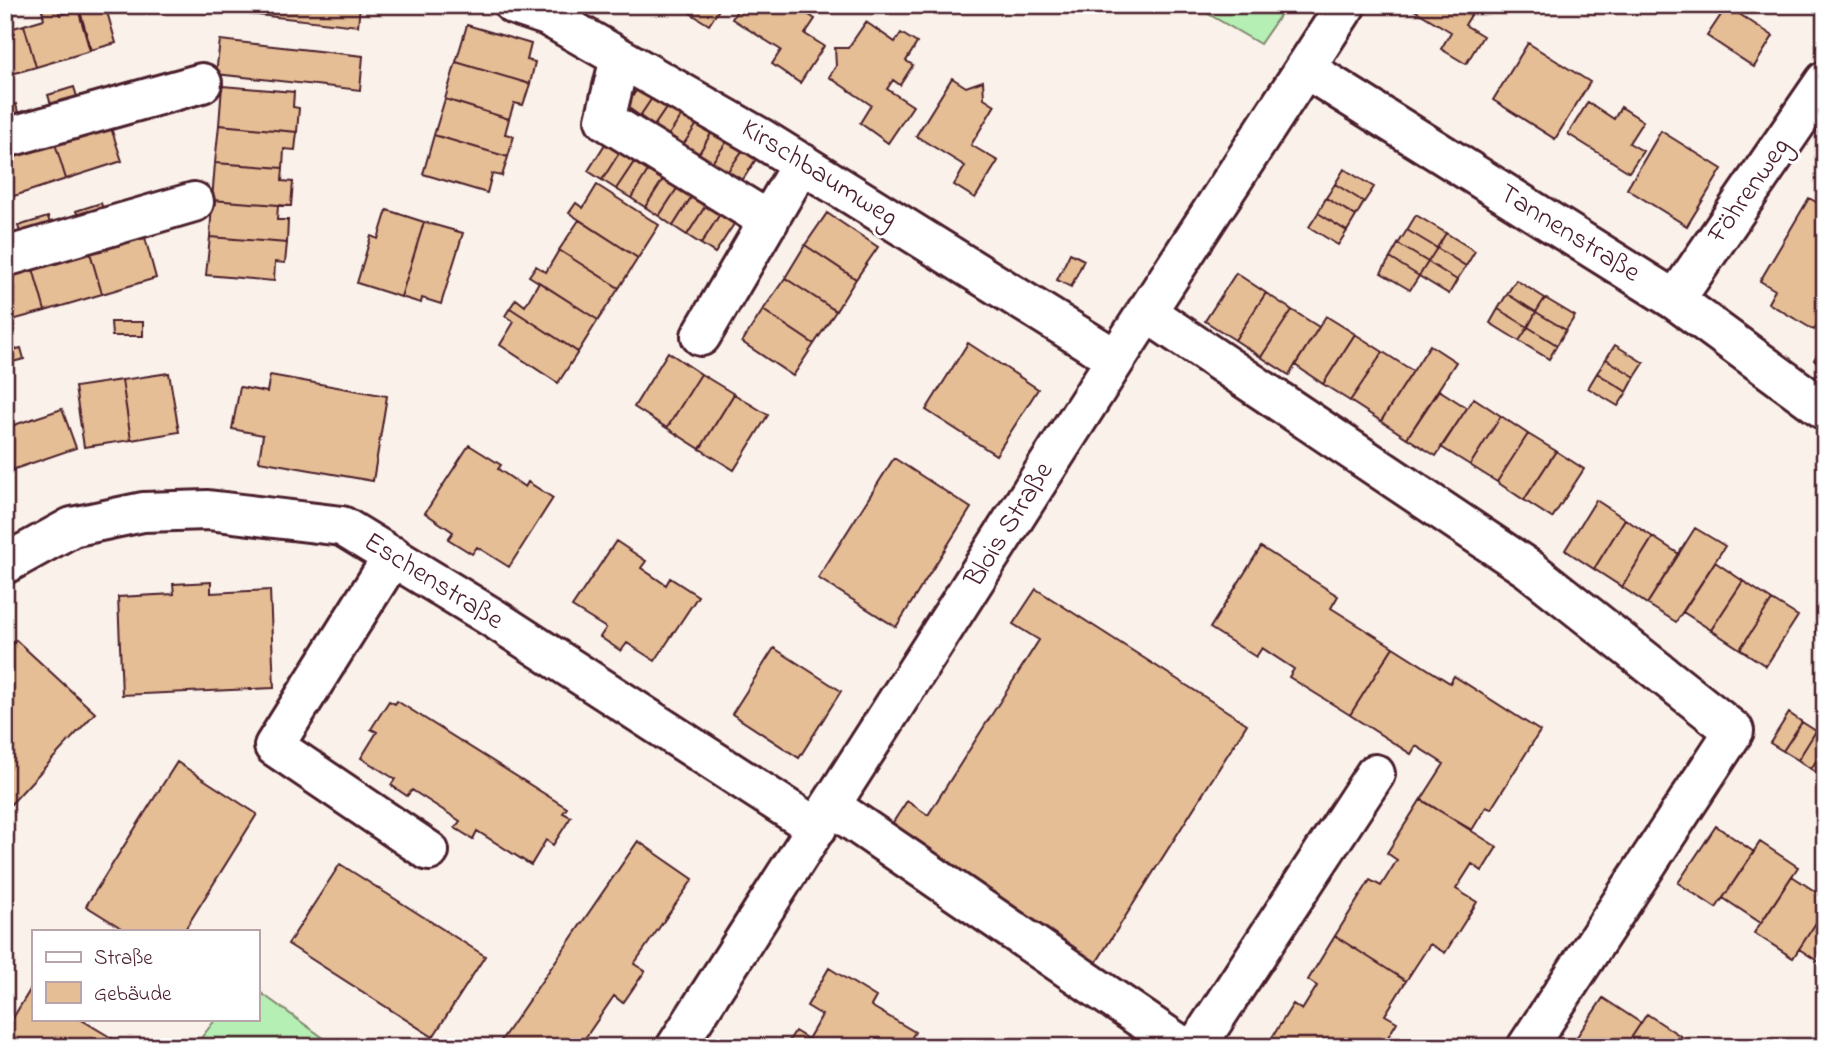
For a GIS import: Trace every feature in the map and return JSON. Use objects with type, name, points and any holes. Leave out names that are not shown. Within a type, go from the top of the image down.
[{"type":"street","name":"Kirschbaumweg","points":[[514,5],[547,16],[802,163],[1115,359]]},
{"type":"street","name":"Blois Straße","points":[[676,1047],[1115,359],[1346,5]]},
{"type":"street","points":[[620,58],[605,120],[769,221]]},
{"type":"street","name":"Tannenstraße","points":[[1306,69],[1675,300],[1825,410]]},
{"type":"street","name":"Föhrenweg","points":[[1675,300],[1825,81]]},
{"type":"street","points":[[5,138],[202,83]]},
{"type":"street","points":[[701,336],[802,163]]},
{"type":"street","points":[[5,257],[194,202]]},
{"type":"street","points":[[1146,312],[1529,569],[1734,731],[1527,1047]]},
{"type":"street","name":"Eschenstraße","points":[[5,564],[72,527],[143,512],[208,510],[342,526],[824,817],[1183,1047]]},
{"type":"street","points":[[393,556],[274,746],[429,851]]},
{"type":"street","points":[[1196,1047],[1375,774]]},
{"type":"green space","points":[[1193,5],[1287,5],[1260,44]]},
{"type":"green space","points":[[259,991],[336,1047],[194,1047],[215,1020],[259,1020]]},
{"type":"building","points":[[105,5],[116,43],[91,50],[80,11]]},
{"type":"building","points":[[222,5],[360,5],[358,26],[221,11]]},
{"type":"building","points":[[695,5],[722,5],[709,25],[690,13]]},
{"type":"building","points":[[740,5],[811,5],[806,13],[815,19],[805,34],[824,46],[800,83],[772,64],[781,50],[732,19]]},
{"type":"building","points":[[1406,5],[1477,5],[1465,25],[1483,36],[1466,64],[1441,49],[1451,32]]},
{"type":"building","points":[[57,6],[60,15],[78,9],[90,51],[36,67],[24,25],[44,19],[42,10]]},
{"type":"building","points":[[1727,6],[1773,36],[1754,67],[1707,36]]},
{"type":"building","points":[[866,22],[895,42],[901,33],[917,43],[906,61],[913,65],[900,85],[893,80],[887,89],[913,106],[888,143],[860,123],[871,105],[829,77],[836,66],[835,48],[848,48]]},
{"type":"building","points":[[24,25],[36,67],[5,76],[5,27],[6,30]]},
{"type":"building","points":[[467,25],[531,44],[527,60],[535,62],[530,84],[456,62]]},
{"type":"building","points":[[220,40],[363,56],[360,90],[216,74]]},
{"type":"building","points":[[1528,43],[1590,82],[1555,139],[1493,100]]},
{"type":"building","points":[[456,62],[530,84],[523,105],[514,103],[509,119],[445,99]]},
{"type":"building","points":[[952,78],[966,87],[983,81],[984,98],[995,105],[971,145],[998,161],[975,198],[954,185],[965,166],[916,136]]},
{"type":"building","points":[[644,79],[658,89],[640,116],[626,106]]},
{"type":"building","points":[[222,86],[294,92],[293,107],[299,108],[297,132],[219,125]]},
{"type":"building","points":[[74,87],[79,103],[53,111],[48,95]]},
{"type":"building","points":[[658,89],[673,98],[654,126],[640,116]]},
{"type":"building","points":[[673,98],[687,108],[668,136],[654,126]]},
{"type":"building","points":[[445,99],[509,119],[505,134],[514,136],[508,157],[434,135]]},
{"type":"building","points":[[1588,102],[1614,119],[1621,107],[1643,121],[1629,143],[1643,151],[1629,172],[1568,134]]},
{"type":"building","points":[[16,104],[19,117],[5,121],[5,107]]},
{"type":"building","points":[[687,108],[701,118],[683,145],[668,136]]},
{"type":"building","points":[[701,118],[715,127],[698,155],[683,145]]},
{"type":"building","points":[[108,119],[122,161],[66,179],[53,137]]},
{"type":"building","points":[[219,125],[297,132],[295,150],[284,149],[283,168],[215,163]]},
{"type":"building","points":[[715,127],[730,137],[711,164],[698,155]]},
{"type":"building","points":[[1661,131],[1722,169],[1687,226],[1627,189]]},
{"type":"building","points":[[434,135],[508,157],[502,176],[492,174],[487,193],[423,174]]},
{"type":"building","points":[[53,137],[66,179],[11,197],[5,178],[5,152]]},
{"type":"building","points":[[730,137],[745,147],[726,174],[711,164]]},
{"type":"building","points":[[607,141],[621,150],[602,180],[588,171]]},
{"type":"building","points":[[745,147],[758,156],[740,184],[726,174]]},
{"type":"building","points":[[621,150],[636,159],[616,189],[602,180]]},
{"type":"building","points":[[636,159],[649,169],[631,198],[616,189]]},
{"type":"building","points":[[215,163],[283,168],[282,181],[293,182],[291,206],[212,200]]},
{"type":"building","points":[[649,169],[664,178],[645,207],[631,198]]},
{"type":"building","points":[[1344,169],[1374,187],[1364,202],[1335,184]]},
{"type":"building","points":[[664,178],[678,187],[659,216],[645,207]]},
{"type":"building","points":[[1335,184],[1364,202],[1356,216],[1326,198]]},
{"type":"building","points":[[597,185],[659,225],[638,258],[569,213],[576,203],[583,208]]},
{"type":"building","points":[[678,187],[692,196],[673,226],[659,216]]},
{"type":"building","points":[[692,196],[706,205],[687,235],[673,226]]},
{"type":"building","points":[[1326,198],[1356,216],[1347,231],[1318,213]]},
{"type":"building","points":[[1809,198],[1825,207],[1825,311],[1814,330],[1768,303],[1775,290],[1760,281]]},
{"type":"building","points":[[212,200],[278,205],[277,220],[288,220],[287,243],[210,237]]},
{"type":"building","points":[[101,203],[105,215],[80,223],[76,211]]},
{"type":"building","points":[[706,205],[720,214],[701,244],[687,235]]},
{"type":"building","points":[[387,210],[424,222],[401,297],[357,283],[371,236],[378,239]]},
{"type":"building","points":[[827,213],[878,247],[856,279],[805,245]]},
{"type":"building","points":[[1318,213],[1347,231],[1338,245],[1309,227]]},
{"type":"building","points":[[720,214],[734,224],[715,253],[701,244]]},
{"type":"building","points":[[1416,215],[1446,233],[1437,248],[1407,230]]},
{"type":"building","points":[[48,217],[52,229],[22,238],[18,226]]},
{"type":"building","points":[[579,220],[638,258],[619,288],[559,250]]},
{"type":"building","points":[[424,222],[463,233],[441,304],[422,298],[421,303],[401,297]]},
{"type":"building","points":[[1407,230],[1437,248],[1428,262],[1398,244]]},
{"type":"building","points":[[1446,233],[1475,251],[1466,266],[1437,248]]},
{"type":"building","points":[[144,234],[156,278],[102,294],[89,249]]},
{"type":"building","points":[[210,237],[287,243],[285,263],[275,262],[274,281],[206,275]]},
{"type":"building","points":[[1398,244],[1428,262],[1419,276],[1390,258]]},
{"type":"building","points":[[805,245],[856,279],[836,311],[785,278]]},
{"type":"building","points":[[1437,248],[1466,266],[1457,280],[1428,262]]},
{"type":"building","points":[[89,249],[102,294],[45,311],[32,265]]},
{"type":"building","points":[[559,250],[619,288],[598,320],[529,276],[536,266],[546,272]]},
{"type":"building","points":[[1070,253],[1084,260],[1071,287],[1057,280]]},
{"type":"building","points":[[1390,258],[1419,276],[1410,290],[1381,273]]},
{"type":"building","points":[[1428,262],[1457,280],[1449,294],[1419,276]]},
{"type":"building","points":[[32,265],[45,311],[5,322],[5,267]]},
{"type":"building","points":[[1236,273],[1266,293],[1235,340],[1205,321]]},
{"type":"building","points":[[785,278],[836,311],[814,344],[763,310]]},
{"type":"building","points":[[1516,280],[1545,298],[1536,312],[1507,294]]},
{"type":"building","points":[[539,282],[598,320],[578,352],[510,308],[516,299],[525,306]]},
{"type":"building","points":[[1266,293],[1292,310],[1261,357],[1235,340]]},
{"type":"building","points":[[1507,294],[1536,312],[1528,327],[1498,309]]},
{"type":"building","points":[[1545,298],[1575,316],[1566,330],[1536,312]]},
{"type":"building","points":[[510,308],[578,352],[558,383],[500,345],[514,322],[505,316]]},
{"type":"building","points":[[1498,309],[1528,327],[1519,341],[1490,323]]},
{"type":"building","points":[[763,310],[814,344],[793,376],[742,342]]},
{"type":"building","points":[[1292,310],[1319,327],[1289,375],[1261,357]]},
{"type":"building","points":[[1536,312],[1566,330],[1557,345],[1528,327]]},
{"type":"building","points":[[1326,316],[1355,334],[1323,384],[1295,365]]},
{"type":"building","points":[[111,322],[143,322],[143,336],[112,336]]},
{"type":"building","points":[[1528,327],[1557,345],[1549,359],[1519,341]]},
{"type":"building","points":[[1355,334],[1383,352],[1350,401],[1323,384]]},
{"type":"building","points":[[1825,342],[1825,366],[1814,360]]},
{"type":"building","points":[[968,343],[1038,389],[996,455],[926,410]]},
{"type":"building","points":[[1430,345],[1456,362],[1407,438],[1381,421]]},
{"type":"building","points":[[1615,345],[1644,363],[1635,377],[1606,359]]},
{"type":"building","points":[[21,348],[24,359],[5,364],[5,352]]},
{"type":"building","points":[[668,352],[701,374],[667,428],[634,407]]},
{"type":"building","points":[[1383,352],[1413,371],[1381,421],[1350,401]]},
{"type":"building","points":[[1606,359],[1635,377],[1627,392],[1597,373]]},
{"type":"building","points":[[169,373],[179,432],[131,440],[122,380]]},
{"type":"building","points":[[1597,373],[1627,392],[1618,406],[1588,388]]},
{"type":"building","points":[[701,374],[734,394],[700,449],[667,428]]},
{"type":"building","points":[[270,375],[387,396],[373,481],[259,461],[263,435],[232,429],[240,387],[267,392]]},
{"type":"building","points":[[122,380],[131,440],[84,447],[75,387]]},
{"type":"building","points":[[1439,390],[1467,408],[1436,456],[1407,438]]},
{"type":"building","points":[[734,394],[768,415],[734,470],[700,449]]},
{"type":"building","points":[[1474,398],[1501,416],[1470,465],[1441,447]]},
{"type":"building","points":[[62,409],[76,448],[9,471],[5,461],[5,428]]},
{"type":"building","points":[[1501,416],[1528,434],[1497,482],[1470,465]]},
{"type":"building","points":[[1528,434],[1556,451],[1524,500],[1497,482]]},
{"type":"building","points":[[469,445],[501,465],[498,469],[525,487],[528,482],[553,498],[509,567],[477,547],[472,554],[448,539],[453,532],[425,513]]},
{"type":"building","points":[[1556,451],[1584,469],[1552,518],[1524,500]]},
{"type":"building","points":[[894,458],[971,508],[896,627],[818,578]]},
{"type":"building","points":[[1596,500],[1625,519],[1594,569],[1565,550]]},
{"type":"building","points":[[1625,519],[1653,537],[1622,587],[1594,569]]},
{"type":"building","points":[[1695,528],[1725,546],[1676,622],[1647,604]]},
{"type":"building","points":[[1653,537],[1679,554],[1647,604],[1622,587]]},
{"type":"building","points":[[616,541],[646,561],[641,568],[666,585],[670,578],[698,596],[655,661],[627,643],[621,651],[600,637],[606,628],[572,607]]},
{"type":"building","points":[[1261,547],[1338,596],[1331,608],[1393,647],[1350,715],[1289,677],[1294,669],[1262,648],[1256,657],[1210,628]]},
{"type":"building","points":[[1715,562],[1743,581],[1711,630],[1683,612]]},
{"type":"building","points":[[1743,581],[1772,600],[1740,649],[1711,630]]},
{"type":"building","points":[[211,582],[211,593],[270,590],[274,688],[122,695],[118,597],[174,594],[173,584]]},
{"type":"building","points":[[1036,589],[1247,724],[1094,966],[886,833],[907,801],[928,815],[1039,640],[1013,624]]},
{"type":"building","points":[[1772,600],[1798,616],[1766,666],[1740,649]]},
{"type":"building","points":[[1825,617],[1825,637],[1816,631]]},
{"type":"building","points":[[16,640],[95,713],[11,804],[5,798],[5,651]]},
{"type":"building","points":[[1393,647],[1450,683],[1454,676],[1540,731],[1491,809],[1486,807],[1472,830],[1421,800],[1444,764],[1416,746],[1411,754],[1350,715]]},
{"type":"building","points":[[774,648],[841,691],[799,758],[732,714]]},
{"type":"building","points":[[389,701],[395,704],[397,701],[567,808],[563,813],[571,817],[553,845],[546,840],[531,865],[477,831],[473,839],[455,828],[460,821],[412,790],[407,796],[391,785],[395,779],[361,758],[377,732],[371,729]]},
{"type":"building","points":[[1789,713],[1802,722],[1783,751],[1770,743]]},
{"type":"building","points":[[1802,722],[1816,731],[1798,760],[1783,751]]},
{"type":"building","points":[[1816,731],[1825,736],[1825,747],[1811,769],[1798,760]]},
{"type":"building","points":[[1825,747],[1825,778],[1811,769]]},
{"type":"building","points":[[177,762],[257,814],[185,930],[124,930],[86,906]]},
{"type":"building","points":[[1421,799],[1497,847],[1482,871],[1472,864],[1456,889],[1477,902],[1445,953],[1430,944],[1406,981],[1335,936],[1370,880],[1381,886],[1397,860],[1387,853]]},
{"type":"building","points":[[1716,826],[1754,852],[1716,908],[1678,883]]},
{"type":"building","points":[[638,841],[693,879],[634,964],[645,971],[623,1003],[614,996],[579,1047],[507,1047],[500,1042]]},
{"type":"building","points":[[1760,842],[1798,867],[1761,923],[1723,898]]},
{"type":"building","points":[[340,864],[485,956],[433,1037],[288,944]]},
{"type":"building","points":[[1792,876],[1825,898],[1825,909],[1793,958],[1754,933]]},
{"type":"building","points":[[1825,909],[1825,966],[1799,949]]},
{"type":"building","points":[[1335,936],[1406,981],[1385,1015],[1397,1022],[1382,1047],[1266,1047],[1293,1004],[1302,1010],[1317,986],[1308,980]]},
{"type":"building","points":[[829,968],[876,997],[871,1006],[915,1032],[906,1047],[785,1047],[795,1031],[808,1039],[822,1015],[807,1006]]},
{"type":"building","points":[[30,990],[32,1020],[82,1020],[115,1040],[111,1047],[5,1047],[5,1031]]},
{"type":"building","points":[[1603,998],[1641,1023],[1625,1047],[1570,1047]]},
{"type":"building","points":[[1647,1014],[1685,1039],[1680,1047],[1625,1047]]}]
